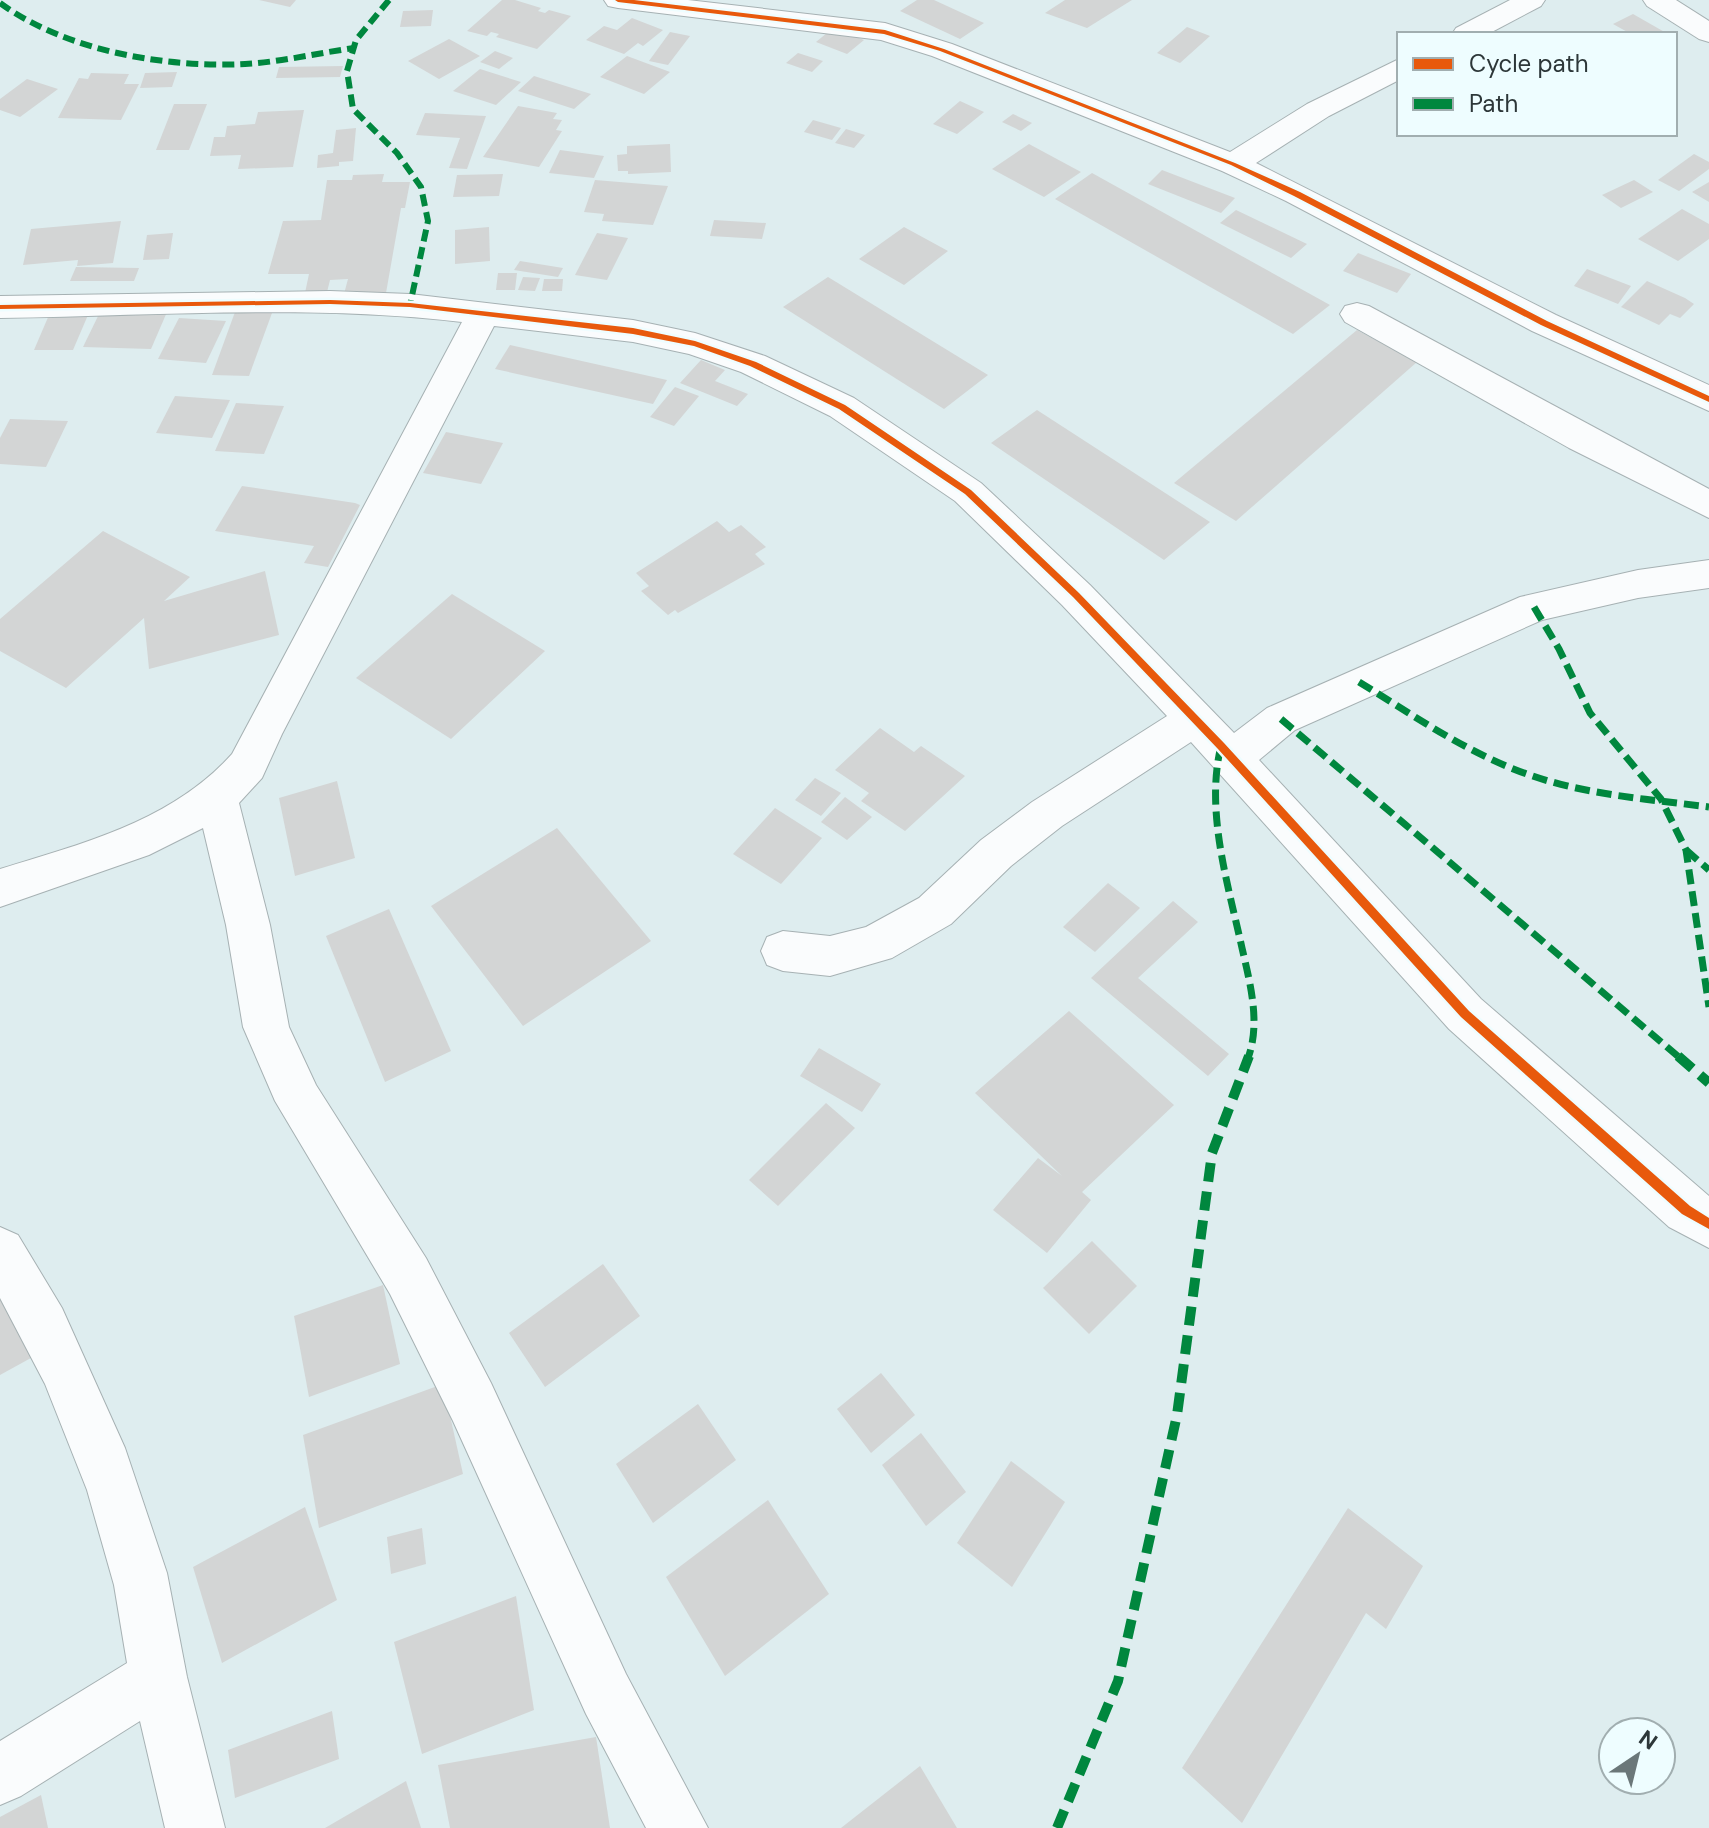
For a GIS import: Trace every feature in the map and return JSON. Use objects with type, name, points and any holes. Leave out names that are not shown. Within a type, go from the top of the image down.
[{"type":"street","points":[[618,0],[885,32],[942,50],[1233,164],[1297,194],[1544,323],[1709,399]]},
{"type":"street","points":[[1470,32],[1531,0]]},
{"type":"street","points":[[1657,0],[1707,31]]},
{"type":"street","points":[[1233,164],[1318,110],[1397,69]]},
{"type":"street","points":[[0,307],[330,302],[410,305],[633,331],[695,344],[753,364],[842,407],[968,492],[1076,595],[1465,1014],[1686,1210],[1709,1224]]},
{"type":"street","points":[[0,888],[165,829],[217,797],[247,766],[262,732],[372,530],[483,314]]},
{"type":"street","points":[[1357,314],[1582,439],[1709,505]]},
{"type":"street","points":[[1231,759],[1281,719],[1534,607],[1638,584],[1709,574]]},
{"type":"street","points":[[783,951],[830,956],[876,944],[935,911],[996,853],[1047,814],[1194,719]]},
{"type":"street","points":[[217,797],[248,925],[266,1027],[299,1101],[408,1276],[472,1402],[606,1694],[678,1828]]},
{"type":"street","points":[[0,1252],[32,1303],[65,1374],[116,1500],[139,1575],[195,1828]]},
{"type":"street","points":[[0,1775],[159,1676]]},
{"type":"building","points":[[259,0],[296,0],[290,7]]},
{"type":"building","points":[[502,0],[515,0],[541,8],[538,11],[545,13],[549,10],[571,16],[537,49],[496,37],[499,34],[491,32],[487,36],[467,31]]},
{"type":"building","points":[[917,0],[934,0],[984,23],[960,39],[900,11]]},
{"type":"building","points":[[1065,0],[1132,0],[1087,28],[1045,13]]},
{"type":"building","points":[[433,10],[431,26],[400,27],[403,11]]},
{"type":"building","points":[[1633,14],[1664,32],[1627,32],[1613,24]]},
{"type":"building","points":[[632,18],[663,30],[643,46],[638,43],[624,54],[586,40],[604,26],[617,30]]},
{"type":"building","points":[[1187,27],[1210,36],[1180,63],[1157,53]]},
{"type":"building","points":[[833,28],[864,40],[847,54],[816,42]]},
{"type":"building","points":[[670,32],[690,36],[668,65],[649,61]]},
{"type":"building","points":[[449,39],[480,56],[439,79],[408,61]]},
{"type":"building","points":[[495,51],[513,58],[499,69],[480,62]]},
{"type":"building","points":[[798,53],[823,61],[812,72],[786,63]]},
{"type":"building","points":[[627,56],[670,72],[644,94],[600,77]]},
{"type":"building","points":[[343,66],[340,77],[276,78],[279,67]]},
{"type":"building","points":[[480,69],[521,82],[496,105],[453,91]]},
{"type":"building","points":[[177,72],[172,87],[140,88],[145,73]]},
{"type":"building","points":[[91,73],[129,74],[124,84],[139,84],[121,120],[58,118],[79,78],[88,79]]},
{"type":"building","points":[[534,76],[591,94],[574,109],[518,91]]},
{"type":"building","points":[[27,79],[58,89],[20,117],[0,110],[0,99]]},
{"type":"building","points":[[960,101],[984,112],[957,134],[933,124]]},
{"type":"building","points":[[174,104],[207,104],[189,150],[156,150]]},
{"type":"building","points":[[518,106],[557,113],[553,119],[562,120],[556,130],[562,131],[539,167],[483,157]]},
{"type":"building","points":[[304,110],[293,167],[238,169],[241,155],[210,156],[214,137],[225,137],[227,126],[255,124],[258,112]]},
{"type":"building","points":[[425,113],[486,116],[467,169],[449,168],[460,138],[416,135]]},
{"type":"building","points":[[1013,114],[1032,123],[1021,131],[1002,122]]},
{"type":"building","points":[[813,120],[841,128],[832,140],[804,132]]},
{"type":"building","points":[[356,128],[353,161],[317,168],[318,155],[333,153],[336,130]]},
{"type":"building","points":[[846,129],[865,135],[854,148],[835,143]]},
{"type":"building","points":[[670,144],[671,172],[628,174],[628,171],[618,171],[617,155],[627,154],[627,146]]},
{"type":"building","points":[[1029,144],[1081,172],[1044,197],[992,169]]},
{"type":"building","points":[[560,150],[604,156],[594,178],[549,173]]},
{"type":"building","points":[[1694,154],[1709,162],[1709,169],[1679,191],[1658,180]]},
{"type":"building","points":[[1162,170],[1235,198],[1221,213],[1148,184]]},
{"type":"building","points":[[1092,173],[1330,305],[1293,334],[1055,199]]},
{"type":"building","points":[[384,174],[382,182],[410,182],[405,208],[401,208],[386,293],[344,294],[348,279],[330,280],[327,292],[305,293],[309,274],[268,274],[283,221],[321,220],[327,180],[352,180],[353,175]]},
{"type":"building","points":[[503,174],[499,196],[453,197],[457,175]]},
{"type":"building","points":[[595,180],[668,186],[653,225],[602,221],[604,214],[584,212]]},
{"type":"building","points":[[1634,180],[1653,192],[1621,208],[1602,195]]},
{"type":"building","points":[[1709,182],[1709,202],[1692,192]]},
{"type":"building","points":[[1682,209],[1709,224],[1709,239],[1678,261],[1638,239]]},
{"type":"building","points":[[1236,210],[1307,244],[1291,258],[1220,223]]},
{"type":"building","points":[[714,220],[766,223],[762,239],[710,236]]},
{"type":"building","points":[[121,221],[113,263],[77,266],[78,260],[23,265],[31,229]]},
{"type":"building","points":[[489,227],[490,261],[455,264],[455,230]]},
{"type":"building","points":[[904,227],[948,251],[904,285],[859,259]]},
{"type":"building","points":[[173,233],[169,259],[143,260],[147,235]]},
{"type":"building","points":[[597,233],[628,238],[607,280],[575,275]]},
{"type":"building","points":[[1358,253],[1411,274],[1397,293],[1343,271]]},
{"type":"building","points":[[520,261],[563,268],[558,277],[514,270]]},
{"type":"building","points":[[76,267],[139,268],[134,281],[70,281]]},
{"type":"building","points":[[1587,269],[1631,286],[1618,304],[1574,286]]},
{"type":"building","points":[[498,273],[517,273],[515,290],[496,290]]},
{"type":"building","points":[[523,277],[540,278],[535,291],[518,290]]},
{"type":"building","points":[[828,277],[988,375],[944,409],[783,307]]},
{"type":"building","points":[[544,279],[563,279],[562,291],[542,291]]},
{"type":"building","points":[[1647,281],[1694,304],[1680,318],[1670,314],[1659,325],[1621,307]]},
{"type":"building","points":[[52,308],[91,308],[73,350],[34,350]]},
{"type":"building","points":[[101,310],[167,312],[151,349],[83,347]]},
{"type":"building","points":[[235,312],[272,313],[249,376],[212,375]]},
{"type":"building","points":[[179,318],[226,321],[206,363],[158,359]]},
{"type":"building","points":[[1357,330],[1417,362],[1236,521],[1174,483]]},
{"type":"building","points":[[510,345],[667,380],[653,404],[495,369]]},
{"type":"building","points":[[701,360],[725,370],[715,381],[748,394],[737,406],[680,383]]},
{"type":"building","points":[[675,387],[699,396],[674,426],[650,417]]},
{"type":"building","points":[[175,396],[230,400],[212,438],[156,433]]},
{"type":"building","points":[[236,403],[284,406],[264,454],[215,451]]},
{"type":"building","points":[[1037,410],[1210,522],[1164,560],[991,443]]},
{"type":"building","points":[[10,419],[68,421],[46,467],[0,464],[0,438]]},
{"type":"building","points":[[446,432],[503,443],[481,484],[423,473]]},
{"type":"building","points":[[242,486],[360,505],[328,567],[304,563],[314,546],[215,531]]},
{"type":"building","points":[[717,521],[729,532],[741,525],[766,547],[755,554],[765,564],[678,613],[675,610],[668,615],[641,591],[649,586],[636,573]]},
{"type":"building","points":[[103,531],[190,577],[164,601],[265,571],[279,635],[149,669],[144,618],[66,688],[0,651],[0,619]]},
{"type":"building","points":[[452,594],[545,651],[451,739],[356,678]]},
{"type":"building","points":[[880,728],[914,752],[921,746],[965,776],[905,831],[861,801],[869,793],[835,770]]},
{"type":"building","points":[[815,778],[841,793],[821,816],[795,800]]},
{"type":"building","points":[[337,781],[355,858],[295,876],[279,798]]},
{"type":"building","points":[[845,797],[872,817],[847,840],[821,822]]},
{"type":"building","points":[[775,808],[822,838],[781,884],[733,854]]},
{"type":"building","points":[[557,828],[651,941],[523,1026],[431,906]]},
{"type":"building","points":[[1108,883],[1140,908],[1095,952],[1063,927]]},
{"type":"building","points":[[1173,901],[1198,922],[1138,978],[1229,1054],[1208,1076],[1091,978]]},
{"type":"building","points":[[389,909],[451,1051],[385,1082],[326,936]]},
{"type":"building","points":[[1069,1011],[1174,1105],[1082,1192],[1091,1200],[1047,1253],[993,1210],[1038,1158],[1062,1176],[975,1093]]},
{"type":"building","points":[[819,1048],[881,1084],[862,1112],[800,1076]]},
{"type":"building","points":[[826,1103],[855,1128],[778,1206],[749,1180]]},
{"type":"building","points":[[1092,1241],[1137,1286],[1089,1334],[1043,1288]]},
{"type":"building","points":[[603,1264],[640,1316],[545,1387],[509,1333]]},
{"type":"building","points":[[383,1285],[400,1364],[309,1397],[294,1316]]},
{"type":"building","points":[[0,1296],[40,1353],[0,1375]]},
{"type":"building","points":[[881,1373],[915,1415],[871,1453],[837,1409]]},
{"type":"building","points":[[443,1384],[463,1474],[319,1528],[303,1435]]},
{"type":"building","points":[[698,1404],[736,1460],[653,1523],[616,1464]]},
{"type":"building","points":[[921,1433],[966,1492],[926,1526],[882,1465]]},
{"type":"building","points":[[1011,1461],[1065,1502],[1012,1587],[957,1543]]},
{"type":"building","points":[[768,1500],[829,1594],[725,1676],[666,1577]]},
{"type":"building","points":[[305,1507],[337,1600],[222,1663],[193,1567]]},
{"type":"building","points":[[1348,1508],[1423,1566],[1386,1629],[1366,1613],[1242,1823],[1182,1768]]},
{"type":"building","points":[[422,1528],[426,1564],[391,1574],[387,1537]]},
{"type":"building","points":[[516,1596],[534,1710],[422,1754],[394,1642]]},
{"type":"building","points":[[332,1711],[339,1759],[235,1798],[228,1750]]},
{"type":"building","points":[[596,1737],[610,1828],[450,1828],[438,1765]]},
{"type":"building","points":[[920,1766],[957,1828],[841,1828]]},
{"type":"building","points":[[406,1781],[421,1828],[325,1828]]},
{"type":"building","points":[[41,1795],[48,1828],[0,1828],[0,1817]]},
{"type":"marked path","points":[[389,0],[356,40],[347,71],[353,109],[397,153],[421,187],[428,221],[410,305]]},
{"type":"marked path","points":[[0,3],[69,38],[139,60],[245,64],[354,48]]},
{"type":"marked path","points":[[1534,607],[1559,649],[1590,713],[1661,799],[1686,850],[1709,1007]]},
{"type":"marked path","points":[[1359,682],[1466,746],[1528,774],[1605,793],[1709,807]]},
{"type":"marked path","points":[[1281,719],[1709,1083]]},
{"type":"marked path","points":[[1057,1828],[1118,1681],[1177,1415],[1212,1153],[1251,1050],[1254,1003],[1223,862],[1214,774],[1221,746]]},
{"type":"marked path","points":[[1686,850],[1709,870]]},
{"type":"cycle path","points":[[618,0],[885,32],[942,50],[1233,164],[1297,194],[1544,323],[1709,399]]},
{"type":"cycle path","points":[[0,307],[330,302],[410,305],[633,331],[695,344],[753,364],[842,407],[968,492],[1076,595],[1221,746],[1465,1014],[1686,1210],[1709,1224]]}]
